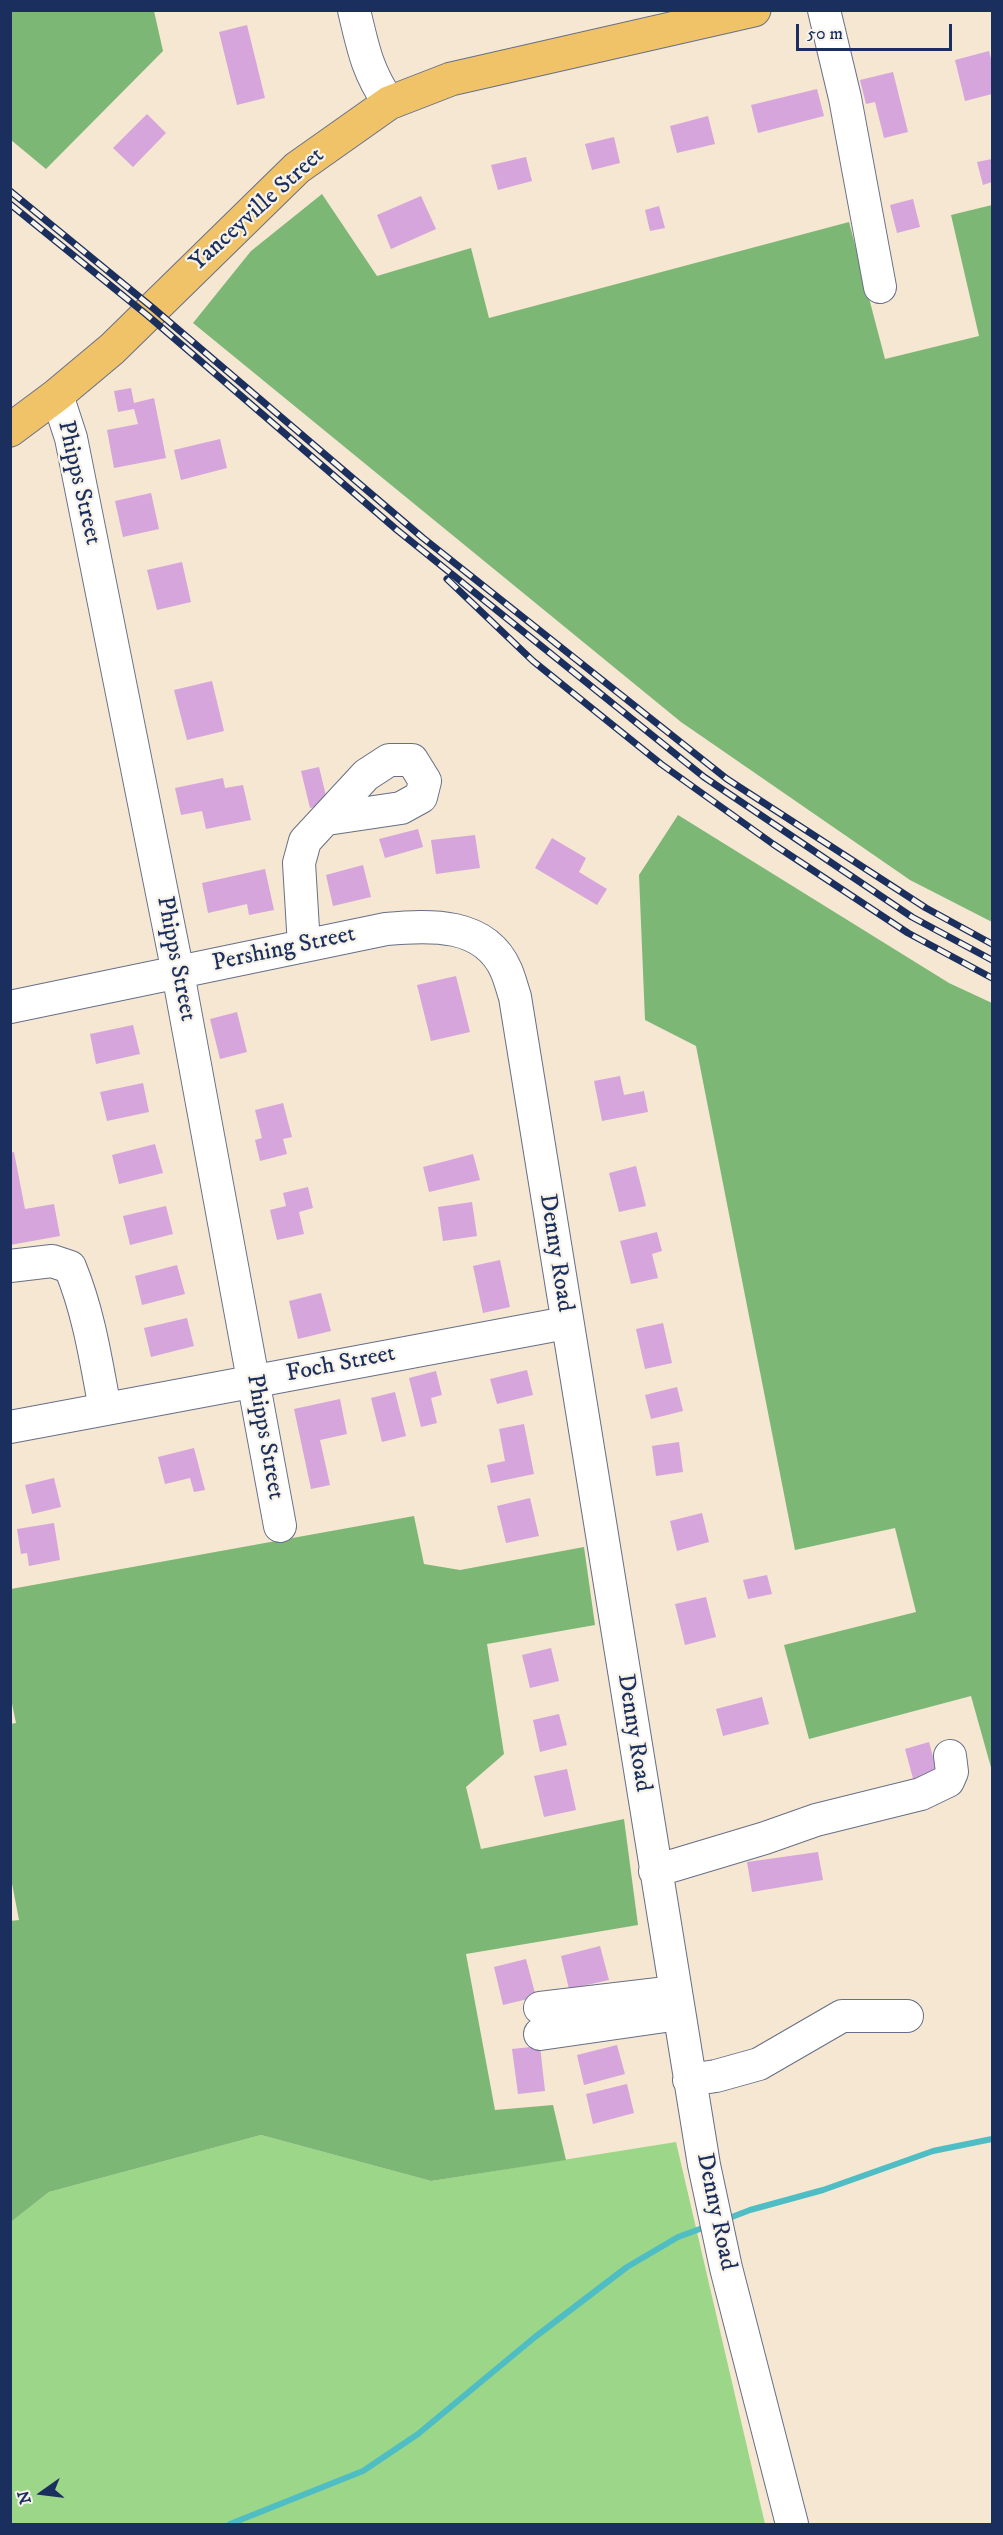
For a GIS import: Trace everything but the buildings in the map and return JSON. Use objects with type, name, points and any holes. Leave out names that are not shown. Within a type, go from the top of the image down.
[{"type":"main road","name":"Yanceyville Street","points":[[10,430],[57,395],[112,349],[297,168],[389,103],[451,79],[754,10]]},
{"type":"street","points":[[354,10],[368,66],[374,81],[389,103]]},
{"type":"street","points":[[824,10],[845,98],[880,287]]},
{"type":"street","name":"Phipps Street","points":[[57,395],[71,438],[178,973],[280,1526]]},
{"type":"street","points":[[304,946],[299,863],[305,841],[327,819]]},
{"type":"street","name":"Pershing Street","points":[[10,1007],[386,929],[428,925],[457,930],[486,942]]},
{"type":"street","name":"Denny Road","points":[[486,942],[506,968],[515,997],[689,2080],[726,2268],[792,2524]]},
{"type":"street","points":[[10,1266],[52,1261],[70,1267],[82,1296],[105,1409]]},
{"type":"street","name":"Foch Street","points":[[10,1427],[566,1323]]},
{"type":"street","points":[[656,1871],[816,1820],[921,1794],[948,1781],[952,1772],[950,1756]]},
{"type":"street","points":[[540,2021],[677,2003]]},
{"type":"street","points":[[689,2080],[716,2076],[759,2064],[842,2016],[907,2016]]},
{"type":"green space","points":[[10,11],[154,11],[163,51],[46,169],[11,140]]},
{"type":"green space","points":[[322,194],[377,276],[471,248],[489,318],[849,222],[885,359],[979,336],[951,215],[992,205],[992,922],[910,880],[681,722],[193,323],[251,251]]},
{"type":"green space","points":[[678,815],[949,983],[992,1003],[992,1771],[971,1696],[809,1739],[784,1645],[916,1612],[895,1528],[795,1550],[696,1046],[645,1020],[639,875]]},
{"type":"green space","points":[[414,1516],[424,1564],[460,1570],[584,1547],[595,1625],[487,1644],[504,1754],[466,1787],[481,1849],[624,1819],[638,1925],[466,1954],[495,2110],[553,2105],[566,2160],[431,2181],[261,2135],[49,2192],[11,2222],[10,1921],[19,1920],[10,1873],[10,1724],[16,1723],[10,1694],[11,1589]]},
{"type":"green space","points":[[261,2135],[431,2181],[676,2142],[765,2524],[11,2524],[11,2222],[49,2192]]},
{"type":"waterway","points":[[724,2220],[750,2210],[823,2190],[933,2151],[992,2139]]},
{"type":"waterway","points":[[230,2524],[363,2471],[418,2434],[535,2337],[627,2267],[678,2237],[708,2226]]},
{"type":"railway","points":[[10,191],[153,308],[423,538],[727,779],[926,908],[992,944]]},
{"type":"railway","points":[[10,204],[147,315],[397,530],[704,777],[912,917],[992,960]]},
{"type":"railway","points":[[447,579],[533,661],[661,764],[773,844],[908,933],[992,978]]}]
